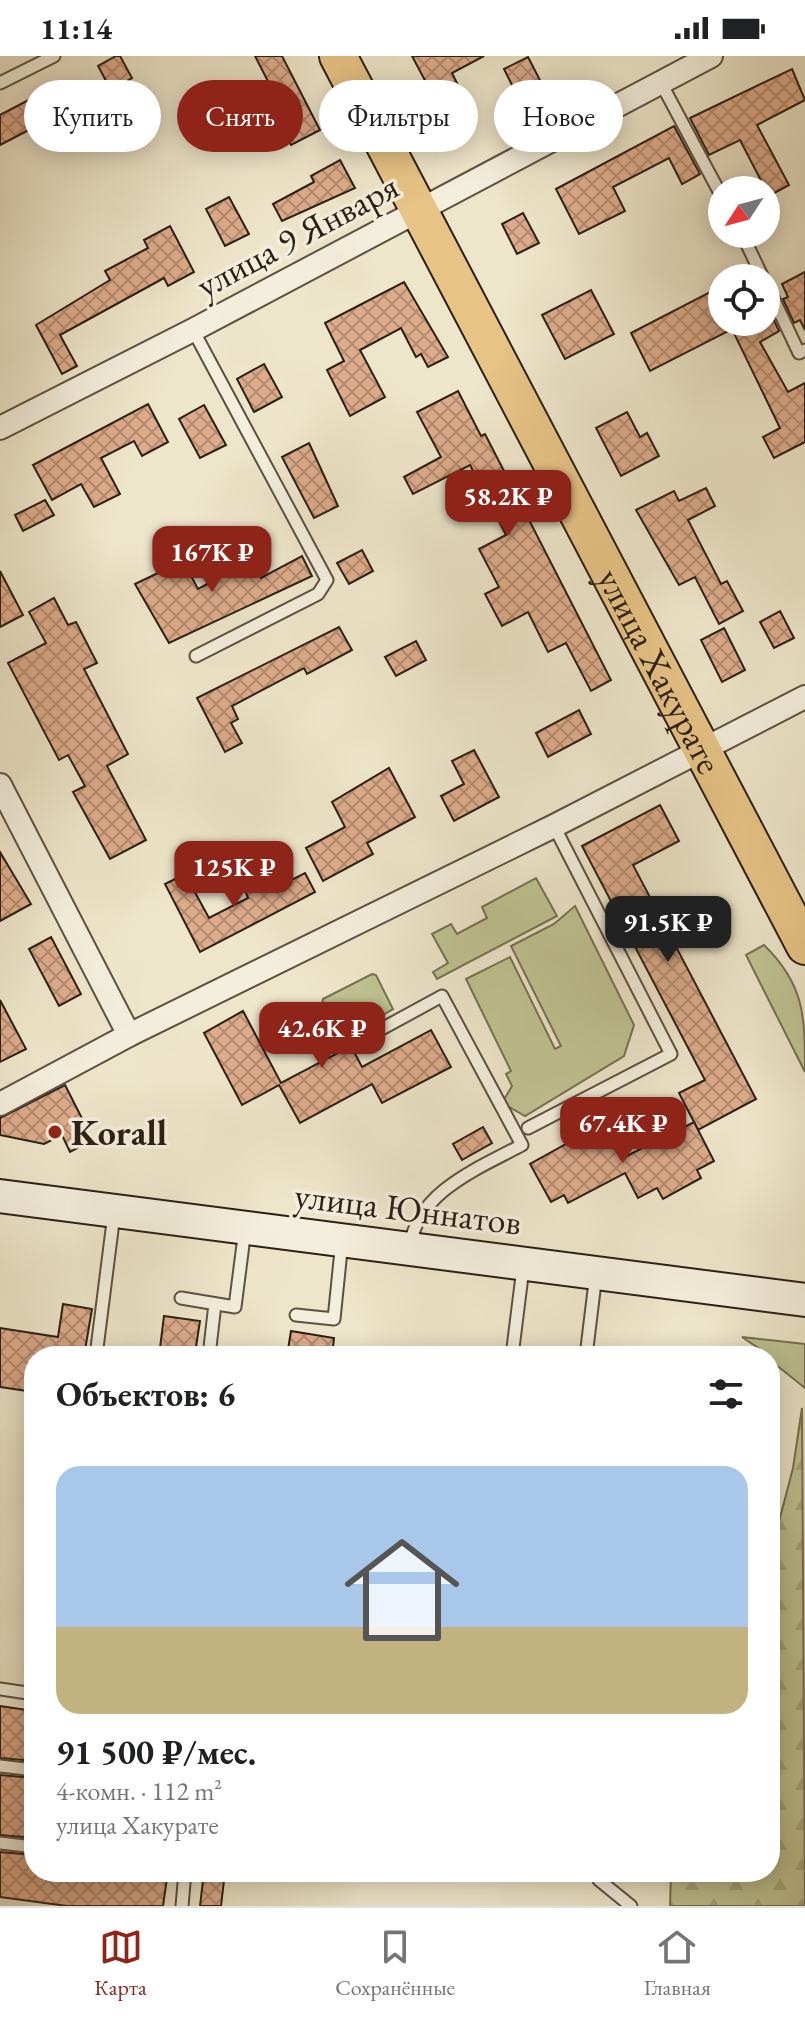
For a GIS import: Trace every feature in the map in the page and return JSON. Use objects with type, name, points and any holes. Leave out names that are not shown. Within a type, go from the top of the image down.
[{"type":"main road","name":"улица Хакурате","points":[[338,56],[804,942]]},
{"type":"main road","name":"улица Юннатов","points":[[0,1196],[805,1300]]},
{"type":"street","name":"улица 9 Января","points":[[0,428],[193,330],[418,208],[711,56]]},
{"type":"street","points":[[0,1104],[129,1035],[554,826],[805,697]]},
{"type":"street","points":[[0,785],[129,1035]]},
{"type":"lane","points":[[0,83],[54,56]]},
{"type":"lane","points":[[661,83],[711,176]]},
{"type":"lane","points":[[780,313],[799,353],[805,350]]},
{"type":"lane","points":[[193,330],[327,580],[318,594],[196,656]]},
{"type":"lane","points":[[528,1128],[671,1054],[554,826]]},
{"type":"lane","points":[[297,1037],[324,1022],[376,1032],[442,996],[522,1145],[449,1184],[413,1225],[410,1249]]},
{"type":"lane","points":[[97,1346],[114,1211]]},
{"type":"lane","points":[[181,1298],[235,1307],[245,1228]]},
{"type":"lane","points":[[296,1315],[334,1319],[342,1241]]},
{"type":"lane","points":[[513,1346],[524,1263]]},
{"type":"lane","points":[[587,1346],[596,1273]]},
{"type":"lane","points":[[210,1346],[215,1304]]},
{"type":"lane","points":[[0,1689],[24,1693]]},
{"type":"lane","points":[[0,1766],[24,1769]]},
{"type":"lane","points":[[0,1843],[24,1846]]},
{"type":"lane","points":[[182,1906],[184,1882]]},
{"type":"lane","points":[[601,1882],[631,1906]]},
{"type":"green space","points":[[536,878],[557,916],[437,979],[433,972],[448,963],[432,934],[451,924],[457,934],[487,918],[482,907]]},
{"type":"green space","points":[[575,906],[634,1025],[624,1056],[525,1116],[502,1103],[512,1086],[506,1074],[511,1071],[466,979],[510,957],[555,1049],[561,1046],[511,946],[554,924]]},
{"type":"green space","points":[[764,945],[788,974],[800,1003],[805,1072],[746,955]]},
{"type":"green space","points":[[372,974],[376,975],[393,1009],[378,1018],[322,1004],[323,999]]},
{"type":"green space","points":[[742,1337],[805,1344],[805,1388],[780,1368],[780,1346],[755,1346]]},
{"type":"green space","points":[[802,1408],[805,1906],[670,1906],[671,1882],[780,1882],[780,1518],[793,1468]]},
{"type":"building","points":[[120,56],[132,78],[106,80],[98,66]]},
{"type":"building","points":[[255,56],[282,56],[294,80],[267,80]]},
{"type":"building","points":[[412,56],[484,56],[452,73],[455,80],[425,80]]},
{"type":"building","points":[[528,57],[540,80],[510,80],[504,69]]},
{"type":"building","points":[[792,69],[805,100],[757,125],[789,185],[780,190],[780,176],[759,176],[740,140],[709,155],[690,118]]},
{"type":"building","points":[[303,97],[319,128],[303,139]]},
{"type":"building","points":[[24,102],[24,133],[0,145],[0,115]]},
{"type":"building","points":[[674,126],[700,174],[682,184],[669,158],[613,187],[625,211],[579,234],[556,189]]},
{"type":"building","points":[[340,160],[355,188],[282,221],[273,204],[314,182],[311,176]]},
{"type":"building","points":[[229,197],[249,234],[225,246],[206,209]]},
{"type":"building","points":[[523,213],[539,243],[517,254],[502,224]]},
{"type":"building","points":[[170,226],[194,272],[168,286],[164,278],[60,335],[77,366],[62,374],[36,325],[110,280],[105,271],[148,248],[144,240]]},
{"type":"building","points":[[805,272],[805,330],[800,320],[794,323],[783,299],[788,297],[782,284]]},
{"type":"building","points":[[404,282],[448,357],[428,367],[421,354],[416,357],[401,328],[360,350],[385,397],[350,416],[327,370],[344,361],[325,323]]},
{"type":"building","points":[[591,290],[614,334],[565,359],[542,315]]},
{"type":"building","points":[[708,293],[708,336],[718,336],[650,371],[631,333]]},
{"type":"building","points":[[735,336],[770,336],[760,342],[788,392],[805,383],[805,442],[774,458],[763,437],[780,428]]},
{"type":"building","points":[[264,364],[282,397],[254,412],[237,379]]},
{"type":"building","points":[[458,391],[481,436],[485,434],[611,680],[591,691],[566,643],[548,652],[528,612],[502,626],[485,594],[499,587],[479,549],[506,535],[470,465],[413,494],[404,477],[441,457],[417,412]]},
{"type":"building","points":[[148,404],[168,442],[142,456],[134,441],[101,458],[120,494],[94,507],[81,484],[52,500],[33,465]]},
{"type":"building","points":[[204,405],[226,445],[200,458],[179,419]]},
{"type":"building","points":[[627,412],[640,437],[647,433],[659,456],[621,476],[596,428]]},
{"type":"building","points":[[309,443],[338,506],[314,518],[282,457]]},
{"type":"building","points":[[706,488],[715,506],[688,520],[721,584],[727,581],[743,611],[719,624],[695,577],[679,585],[636,510],[674,491],[679,501]]},
{"type":"building","points":[[45,500],[54,515],[23,531],[15,515]]},
{"type":"building","points":[[362,550],[373,571],[349,584],[337,563]]},
{"type":"building","points":[[249,555],[261,578],[302,556],[312,576],[169,643],[135,584],[183,561],[198,589],[235,569],[232,563]]},
{"type":"building","points":[[0,571],[23,615],[0,627]]},
{"type":"building","points":[[54,598],[68,625],[76,622],[97,663],[84,669],[128,754],[107,766],[146,840],[110,859],[73,792],[85,786],[68,755],[59,760],[8,663],[46,643],[29,612]]},
{"type":"building","points":[[780,611],[794,638],[774,648],[760,622]]},
{"type":"building","points":[[339,627],[352,650],[307,674],[304,668],[232,706],[238,719],[231,723],[242,743],[225,752],[197,698]]},
{"type":"building","points":[[724,628],[745,670],[722,682],[701,640]]},
{"type":"building","points":[[416,641],[426,660],[396,676],[385,657]]},
{"type":"building","points":[[579,710],[591,734],[548,757],[536,733]]},
{"type":"building","points":[[474,750],[499,797],[454,821],[441,796],[464,784],[452,761]]},
{"type":"building","points":[[389,768],[415,817],[367,843],[373,854],[323,881],[306,848],[345,827],[332,802]]},
{"type":"building","points":[[660,805],[679,841],[633,865],[756,1099],[698,1130],[679,1093],[705,1080],[582,846]]},
{"type":"building","points":[[0,852],[31,904],[0,921]]},
{"type":"building","points":[[305,873],[315,892],[200,952],[165,884],[185,874],[209,918],[248,898],[246,893],[267,881],[272,890]]},
{"type":"building","points":[[51,937],[81,994],[59,1006],[29,949]]},
{"type":"building","points":[[0,1000],[26,1049],[0,1062]]},
{"type":"building","points":[[243,1011],[281,1083],[351,1046],[362,1067],[431,1030],[451,1067],[382,1103],[372,1084],[300,1123],[279,1085],[242,1105],[204,1033]]},
{"type":"building","points":[[65,1085],[93,1140],[70,1152],[62,1135],[44,1144],[0,1135],[0,1118]]},
{"type":"building","points":[[694,1122],[714,1161],[697,1170],[701,1178],[663,1199],[657,1188],[638,1198],[625,1173],[568,1203],[564,1195],[551,1202],[530,1164],[602,1124],[621,1159]]},
{"type":"building","points":[[483,1127],[492,1143],[462,1160],[453,1144]]},
{"type":"building","points":[[63,1304],[92,1309],[86,1346],[24,1346],[24,1391],[0,1387],[0,1328],[58,1337]]},
{"type":"building","points":[[164,1316],[200,1321],[196,1346],[160,1346]]},
{"type":"building","points":[[291,1331],[334,1338],[333,1346],[289,1346]]},
{"type":"building","points":[[0,1706],[24,1710],[24,1760],[0,1758]]},
{"type":"building","points":[[0,1775],[24,1777],[24,1837],[0,1835]]},
{"type":"building","points":[[0,1852],[24,1854],[24,1882],[166,1882],[163,1906],[67,1906],[0,1897]]},
{"type":"building","points":[[203,1882],[224,1882],[221,1906],[200,1906]]},
{"type":"place","name":"Korall","points":[[55,1132]]}]
